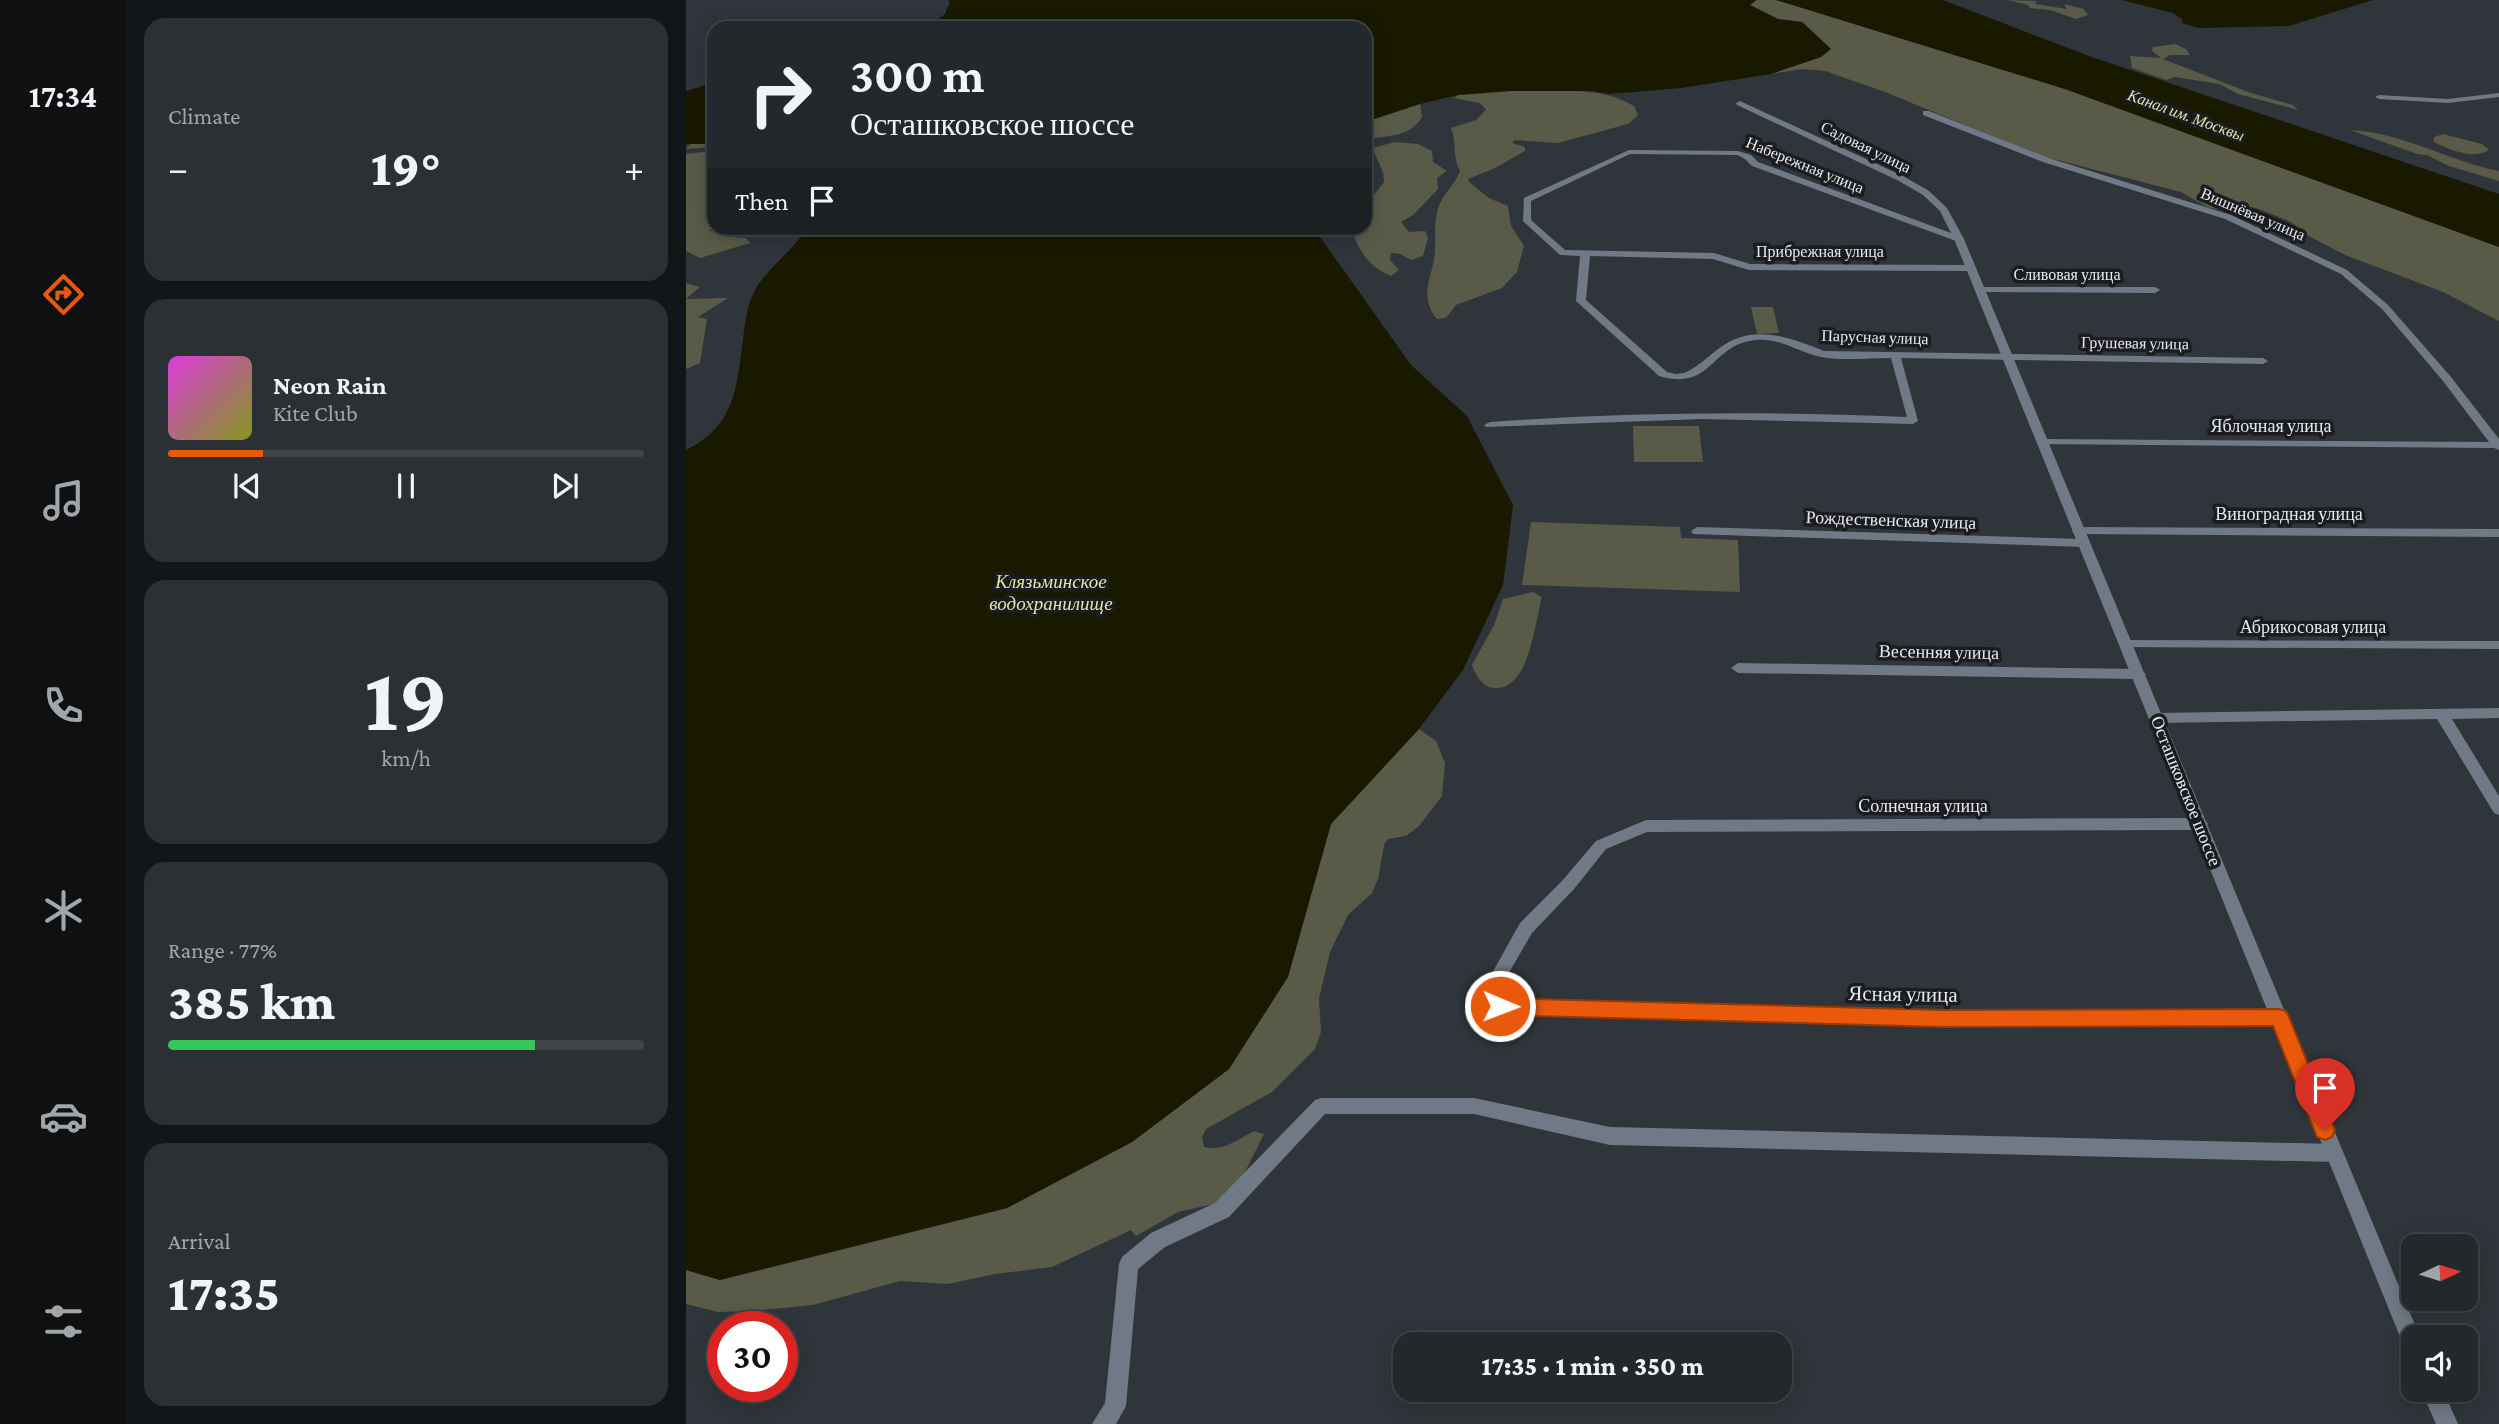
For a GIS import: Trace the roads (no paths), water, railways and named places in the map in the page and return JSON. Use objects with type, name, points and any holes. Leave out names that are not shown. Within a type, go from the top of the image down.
[{"type":"street","points":[[2379,97],[2448,102],[2499,95]]},
{"type":"street","name":"Садовая улица","points":[[1740,103],[1900,178],[1926,193],[1944,210],[1959,239]]},
{"type":"street","name":"Вишнёвая улица","points":[[1926,113],[2046,160],[2228,217],[2344,272],[2385,307],[2447,379],[2499,446]]},
{"type":"street","name":"Набережная улица","points":[[1585,255],[1563,253],[1527,221],[1527,200],[1629,152],[1738,152],[1755,164],[1959,239]]},
{"type":"street","name":"Осташковское шоссе","points":[[1959,239],[2405,1325]]},
{"type":"street","name":"Прибрежная улица","points":[[1585,255],[1714,256],[1749,267],[1972,268]]},
{"type":"street","name":"Парусная улица","points":[[1585,255],[1581,301],[1663,374],[1674,379],[1688,377],[1747,338],[1786,338],[1822,354],[2006,356]]},
{"type":"street","name":"Сливовая улица","points":[[1980,290],[2155,290]]},
{"type":"street","points":[[1490,425],[1600,416],[1824,416],[1913,421],[1895,354]]},
{"type":"street","name":"Грушевая улица","points":[[2006,356],[2263,361]]},
{"type":"street","name":"Яблочная улица","points":[[2042,442],[2499,446]]},
{"type":"street","name":"Рождественская улица","points":[[1697,531],[2081,537]]},
{"type":"street","name":"Виноградная улица","points":[[2081,537],[2499,533]]},
{"type":"street","name":"Абрикосовая улица","points":[[2126,644],[2499,645]]},
{"type":"street","name":"Весенняя улица","points":[[1738,668],[2139,674]]},
{"type":"street","points":[[2441,713],[2499,809]]},
{"type":"street","points":[[2156,718],[2499,713]]},
{"type":"street","name":"Солнечная улица","points":[[1646,826],[2200,824]]},
{"type":"street","name":"Ясная улица","points":[[1646,826],[1601,845],[1526,928],[1499,975],[1500,1006],[1942,1018],[2279,1017]]},
{"type":"street","points":[[1103,1424],[1115,1406],[1129,1264],[1158,1240],[1222,1210],[1321,1106],[1474,1106],[1610,1136],[2333,1153]]},
{"type":"street","points":[[2437,1402],[2447,1424]]},
{"type":"water","points":[[948,0],[1756,0],[1750,5],[1778,19],[1802,22],[1831,49],[1821,57],[1771,74],[1681,88],[1609,94],[1592,91],[1510,91],[1458,95],[1372,120],[1372,21],[936,21],[945,14],[950,2]]},
{"type":"water","name":"Канал им. Москвы","points":[[1776,0],[1943,0],[2089,56],[2499,194],[2499,247],[2065,89]]},
{"type":"water","points":[[2122,0],[2373,0],[2289,26],[2198,28],[2182,23],[2182,19],[2173,13]]},
{"type":"water","points":[[707,85],[707,144],[686,144],[686,91]]},
{"type":"water","name":"Клязьминское водохранилище","points":[[802,235],[1319,235],[1411,365],[1467,416],[1513,505],[1503,585],[1463,670],[1419,729],[1331,824],[1288,977],[1229,1069],[1132,1142],[1007,1208],[720,1280],[686,1270],[686,450],[703,440],[725,415],[736,384],[747,315],[753,295],[760,282]]}]
